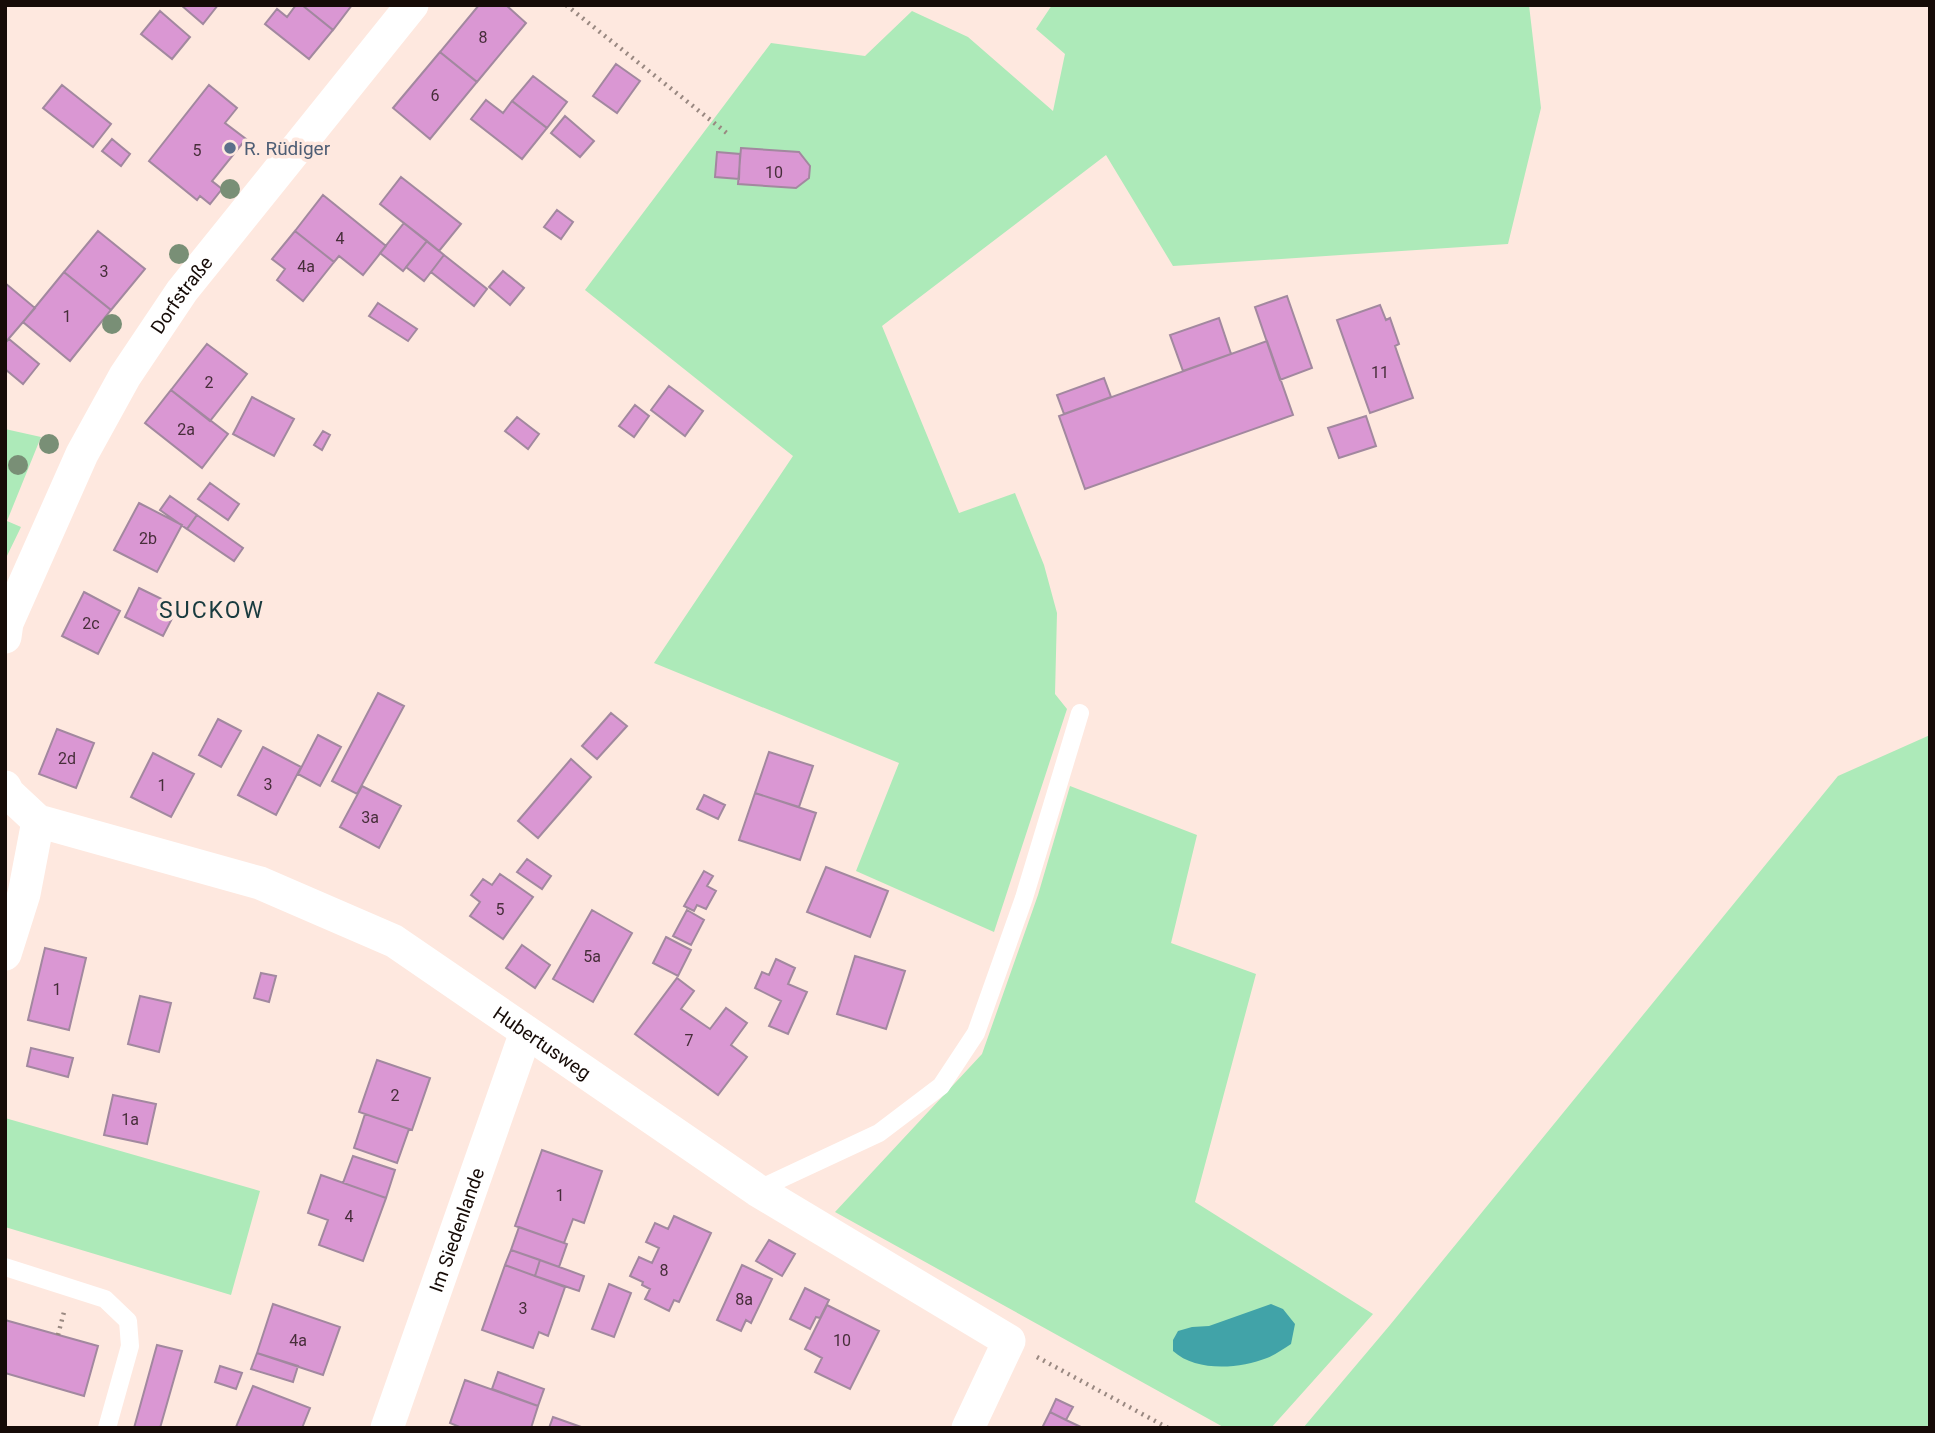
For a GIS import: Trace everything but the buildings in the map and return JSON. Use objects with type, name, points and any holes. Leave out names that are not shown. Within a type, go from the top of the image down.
[{"type":"street","name":"Dorfstraße","points":[[6,627],[82,454],[125,376],[182,291],[412,5]]},
{"type":"street","points":[[5,787],[38,821],[14,893],[5,954]]},
{"type":"street","name":"Hubertusweg","points":[[38,821],[272,889],[394,942],[757,1190],[1009,1341]]},
{"type":"street","name":"Im Siedenlande","points":[[387,1428],[526,1032]]},
{"type":"street","points":[[968,1428],[1009,1341]]},
{"type":"lane","points":[[757,1190],[879,1133],[941,1086],[976,1033],[1024,898],[1080,713]]},
{"type":"lane","points":[[5,1268],[105,1299],[128,1321],[130,1346],[107,1428]]},
{"type":"path","points":[[566,5],[728,134]]},
{"type":"path","points":[[1009,1341],[1168,1428]]},
{"type":"green space","points":[[1052,5],[1529,5],[1541,108],[1508,244],[1173,266],[1106,155],[882,326],[959,513],[1015,493],[1044,565],[1057,613],[1055,694],[1067,709],[994,932],[856,871],[899,763],[654,663],[793,456],[585,290],[771,43],[865,56],[912,11],[968,37],[1053,111],[1065,54],[1036,29]]},
{"type":"green space","points":[[5,429],[41,437],[7,521],[21,527],[5,560]]},
{"type":"green space","points":[[1930,735],[1930,1428],[1303,1428],[1838,776]]},
{"type":"green space","points":[[1070,786],[1197,835],[1171,943],[1256,974],[1195,1202],[1373,1314],[1271,1428],[1225,1428],[835,1212],[982,1054],[1038,895]]},
{"type":"green space","points":[[5,1118],[260,1191],[231,1295],[5,1227]]},
{"type":"water","points":[[1271,1304],[1283,1309],[1295,1324],[1291,1344],[1270,1357],[1256,1362],[1218,1366],[1193,1362],[1173,1351],[1173,1340],[1178,1331],[1209,1326]]},
{"type":"place","name":"R. Rüdiger","points":[[230,148]]},
{"type":"district","name":"SUCKOW","points":[[212,610]]}]
